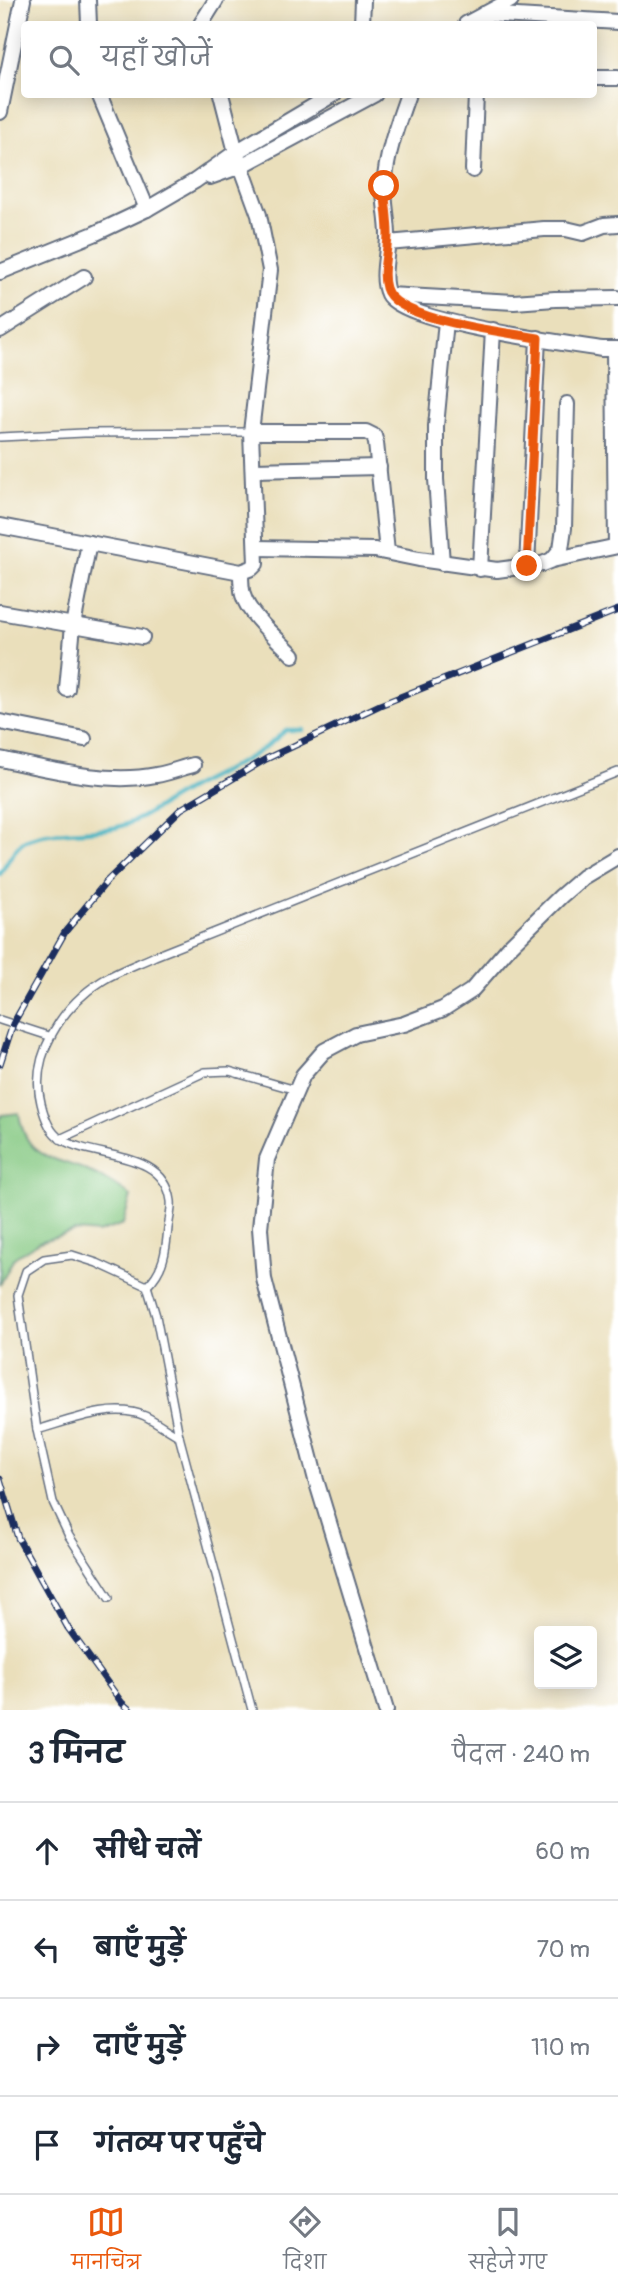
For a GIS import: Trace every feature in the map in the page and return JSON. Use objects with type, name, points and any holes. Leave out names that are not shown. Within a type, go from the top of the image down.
[{"type":"street","points":[[0,112],[23,0]]},
{"type":"street","points":[[88,0],[89,21]]},
{"type":"street","points":[[203,21],[216,0]]},
{"type":"street","points":[[362,21],[363,0]]},
{"type":"street","points":[[477,17],[511,0]]},
{"type":"street","points":[[477,17],[590,21]]},
{"type":"street","points":[[597,21],[618,22]]},
{"type":"street","points":[[597,78],[618,78]]},
{"type":"street","points":[[102,98],[147,209]]},
{"type":"street","points":[[0,526],[241,572],[256,564],[251,432],[270,270],[259,215],[236,152],[222,98]]},
{"type":"street","points":[[0,272],[94,234],[147,209],[327,98]]},
{"type":"street","points":[[195,181],[241,166],[368,98]]},
{"type":"street","points":[[256,548],[387,552],[480,569],[527,566],[617,546],[616,349],[603,349],[446,321],[411,311],[396,303],[389,295],[385,285],[387,243],[384,186],[393,138],[407,98]]},
{"type":"street","points":[[473,170],[476,98]]},
{"type":"street","points":[[387,243],[544,229],[583,233],[604,225],[618,224]]},
{"type":"street","points":[[0,330],[84,277]]},
{"type":"street","points":[[389,295],[514,302],[618,298]]},
{"type":"street","points":[[442,563],[436,479],[436,426],[446,321]]},
{"type":"street","points":[[480,569],[493,330]]},
{"type":"street","points":[[527,566],[538,338]]},
{"type":"street","points":[[552,560],[561,549],[564,528],[567,404]]},
{"type":"street","points":[[251,432],[366,432],[374,436],[387,552]]},
{"type":"street","points":[[254,471],[379,467]]},
{"type":"street","points":[[67,689],[73,625],[89,543]]},
{"type":"street","points":[[241,572],[243,596],[249,607],[293,655]]},
{"type":"street","points":[[0,612],[142,637]]},
{"type":"street","points":[[0,722],[84,739]]},
{"type":"street","points":[[0,759],[117,778],[156,775],[193,765]]},
{"type":"street","points":[[386,1710],[316,1480],[264,1279],[260,1228],[267,1159],[303,1075],[324,1051],[356,1034],[404,1024],[443,1009],[471,991],[511,945],[561,896],[583,877],[618,856]]},
{"type":"lane","points":[[0,437],[84,433],[251,432]]},
{"type":"lane","points":[[147,1286],[158,1276],[165,1254],[171,1201],[163,1180],[149,1167],[60,1139],[45,1120],[38,1092],[42,1059],[50,1036],[73,1005],[101,982],[155,956],[618,772]]},
{"type":"lane","points":[[0,1020],[50,1036]]},
{"type":"lane","points":[[60,1139],[205,1072],[229,1071],[296,1090]]},
{"type":"lane","points":[[109,1598],[69,1536],[53,1502],[37,1430],[18,1295],[26,1271],[44,1259],[72,1255],[97,1263],[147,1286],[156,1316],[179,1436],[252,1710]]},
{"type":"lane","points":[[37,1430],[119,1411],[143,1415],[179,1436]]},
{"type":"green space","points":[[19,1113],[27,1138],[41,1153],[96,1175],[131,1196],[123,1224],[98,1233],[75,1231],[39,1242],[14,1258],[0,1285],[0,1119],[2,1115]]},
{"type":"waterway","points":[[0,874],[15,850],[27,840],[48,834],[107,829],[126,824],[248,758],[286,730],[303,730]]},
{"type":"railway","points":[[0,1064],[13,1024],[65,932],[107,881],[181,809],[266,759],[380,705],[618,610]]},
{"type":"railway","points":[[0,1479],[18,1538],[68,1628],[122,1703],[130,1710]]},
{"type":"route","points":[[384,186],[388,233],[385,285],[396,303],[411,311],[443,321],[538,338],[527,566]]}]
